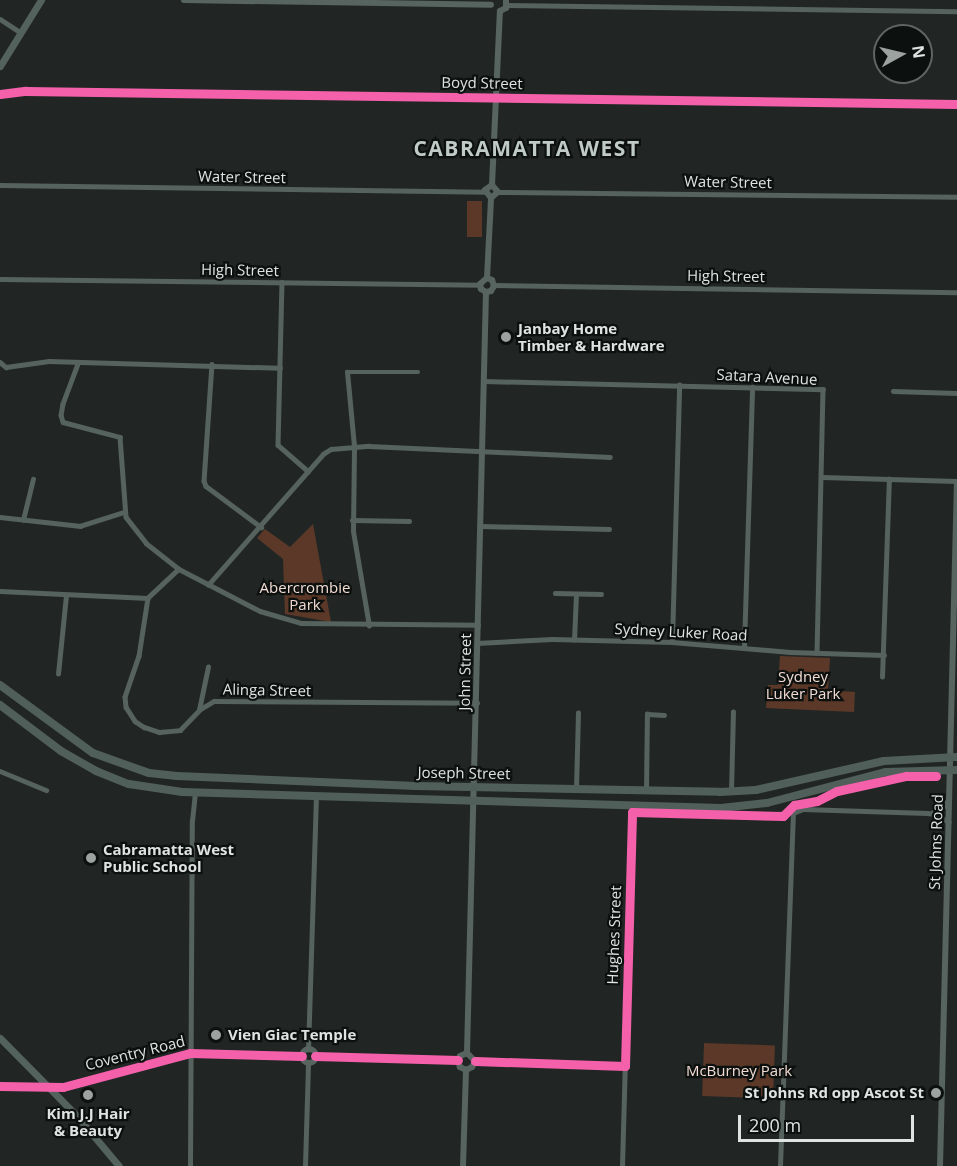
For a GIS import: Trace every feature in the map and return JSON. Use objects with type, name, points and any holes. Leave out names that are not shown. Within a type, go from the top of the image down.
[{"type":"highway","name":"Joseph Street","points":[[0,685],[93,753],[149,773],[475,786],[731,792],[767,787],[884,761],[954,757]]},
{"type":"highway","name":"Joseph Street","points":[[0,705],[61,751],[96,771],[129,784],[195,793],[632,806],[745,807],[886,772],[954,770]]},
{"type":"main road","points":[[0,66],[40,0]]},
{"type":"main road","points":[[0,1038],[106,1147],[120,1166]]},
{"type":"street","points":[[184,0],[492,2],[495,10],[500,12]]},
{"type":"street","points":[[487,278],[494,285],[492,290],[486,292],[480,285],[487,278],[491,198],[498,192],[492,184],[500,12],[506,2],[957,11]]},
{"type":"street","points":[[0,19],[20,32]]},
{"type":"street","name":"Boyd Street","points":[[0,87],[7,91]]},
{"type":"street","name":"Boyd Street","points":[[0,93],[7,91],[957,104]]},
{"type":"street","points":[[491,198],[485,192],[486,186],[492,184]]},
{"type":"street","name":"Water Street","points":[[0,185],[485,192]]},
{"type":"street","name":"Water Street","points":[[498,192],[957,197]]},
{"type":"street","name":"High Street","points":[[0,279],[480,285]]},
{"type":"street","points":[[282,282],[278,445],[309,471]]},
{"type":"street","name":"High Street","points":[[494,285],[957,292]]},
{"type":"street","name":"John Street","points":[[467,1053],[486,292]]},
{"type":"street","points":[[0,372],[6,367],[49,361],[78,364],[212,364],[280,368]]},
{"type":"street","points":[[0,362],[6,367]]},
{"type":"street","points":[[78,364],[63,404],[63,422],[74,427],[120,437],[124,512],[146,543],[179,569],[260,611],[286,620],[315,624],[369,626],[406,623],[478,625]]},
{"type":"street","points":[[212,364],[204,481],[206,486],[261,526]]},
{"type":"street","points":[[369,626],[352,520],[354,446],[347,372],[418,372]]},
{"type":"street","name":"Satara Avenue","points":[[484,381],[823,390],[817,653]]},
{"type":"street","points":[[672,642],[679,385]]},
{"type":"street","points":[[744,646],[752,387]]},
{"type":"street","points":[[894,390],[957,393]]},
{"type":"street","points":[[208,585],[331,448],[354,446],[610,457]]},
{"type":"street","points":[[822,477],[957,481]]},
{"type":"street","points":[[23,520],[33,479]]},
{"type":"street","points":[[882,677],[889,479]]},
{"type":"street","name":"St Johns Road","points":[[940,1166],[949,822],[954,770],[957,481]]},
{"type":"street","points":[[0,517],[80,526],[124,512]]},
{"type":"street","points":[[352,520],[409,521]]},
{"type":"street","points":[[481,526],[609,529]]},
{"type":"street","points":[[0,591],[148,598],[179,569]]},
{"type":"street","points":[[555,593],[601,594]]},
{"type":"street","points":[[58,674],[66,594]]},
{"type":"street","points":[[574,640],[576,595]]},
{"type":"street","name":"Alinga Street","points":[[148,598],[139,656],[125,697],[126,707],[135,721],[159,732],[180,730],[199,710],[214,701],[477,704]]},
{"type":"street","name":"Sydney Luker Road","points":[[477,643],[574,640],[672,642],[817,653],[884,655]]},
{"type":"street","points":[[199,710],[208,668]]},
{"type":"street","points":[[731,792],[733,712]]},
{"type":"street","points":[[576,789],[578,713]]},
{"type":"street","points":[[646,791],[647,714],[664,715]]},
{"type":"street","points":[[0,771],[46,790]]},
{"type":"street","points":[[190,1166],[192,819],[195,793]]},
{"type":"street","points":[[305,1166],[308,1063],[302,1056],[308,1050],[316,796]]},
{"type":"street","points":[[927,813],[943,807],[950,798]]},
{"type":"street","name":"Hughes Street","points":[[622,1166],[632,806]]},
{"type":"street","points":[[780,1166],[791,818],[793,813],[803,809],[927,813],[936,814],[949,822]]},
{"type":"street","points":[[308,1050],[314,1052],[315,1056]]},
{"type":"street","name":"Coventry Road","points":[[48,1086],[63,1087],[190,1053],[302,1056]]},
{"type":"street","points":[[308,1063],[315,1056],[458,1060],[467,1053],[475,1061],[625,1066]]},
{"type":"street","points":[[458,1060],[460,1066],[466,1070]]},
{"type":"street","points":[[466,1070],[472,1067],[475,1061]]},
{"type":"street","points":[[463,1166],[466,1070]]},
{"type":"street","points":[[0,1086],[48,1086]]},
{"type":"green space","points":[[467,201],[482,201],[482,237],[467,237]]},
{"type":"green space","name":"Abercrombie Park","points":[[313,524],[331,622],[285,614],[283,559],[257,538],[265,529],[290,547]]},
{"type":"green space","name":"Sydney Luker Park","points":[[780,656],[830,658],[828,690],[855,692],[854,712],[766,708],[768,685],[778,685]]},
{"type":"green space","name":"McBurney Park","points":[[704,1043],[775,1045],[773,1098],[702,1096]]},
{"type":"cycle path","points":[[0,94],[26,91],[957,104]]},
{"type":"cycle path","points":[[475,1061],[625,1066],[632,812],[783,816],[794,805],[817,801],[837,791],[906,776],[936,776]]},
{"type":"cycle path","points":[[0,1086],[63,1087],[190,1053],[302,1056]]},
{"type":"cycle path","points":[[315,1056],[458,1060]]},
{"type":"place","name":"Janbay Home Timber & Hardware","points":[[506,337]]},
{"type":"place","name":"Cabramatta West Public School","points":[[91,858]]},
{"type":"place","name":"Vien Giac Temple","points":[[216,1035]]},
{"type":"place","name":"St Johns Rd opp Ascot St","points":[[936,1093]]},
{"type":"place","name":"Kim J.J Hair & Beauty","points":[[88,1095]]},
{"type":"district","name":"CABRAMATTA WEST","points":[[527,148]]}]
